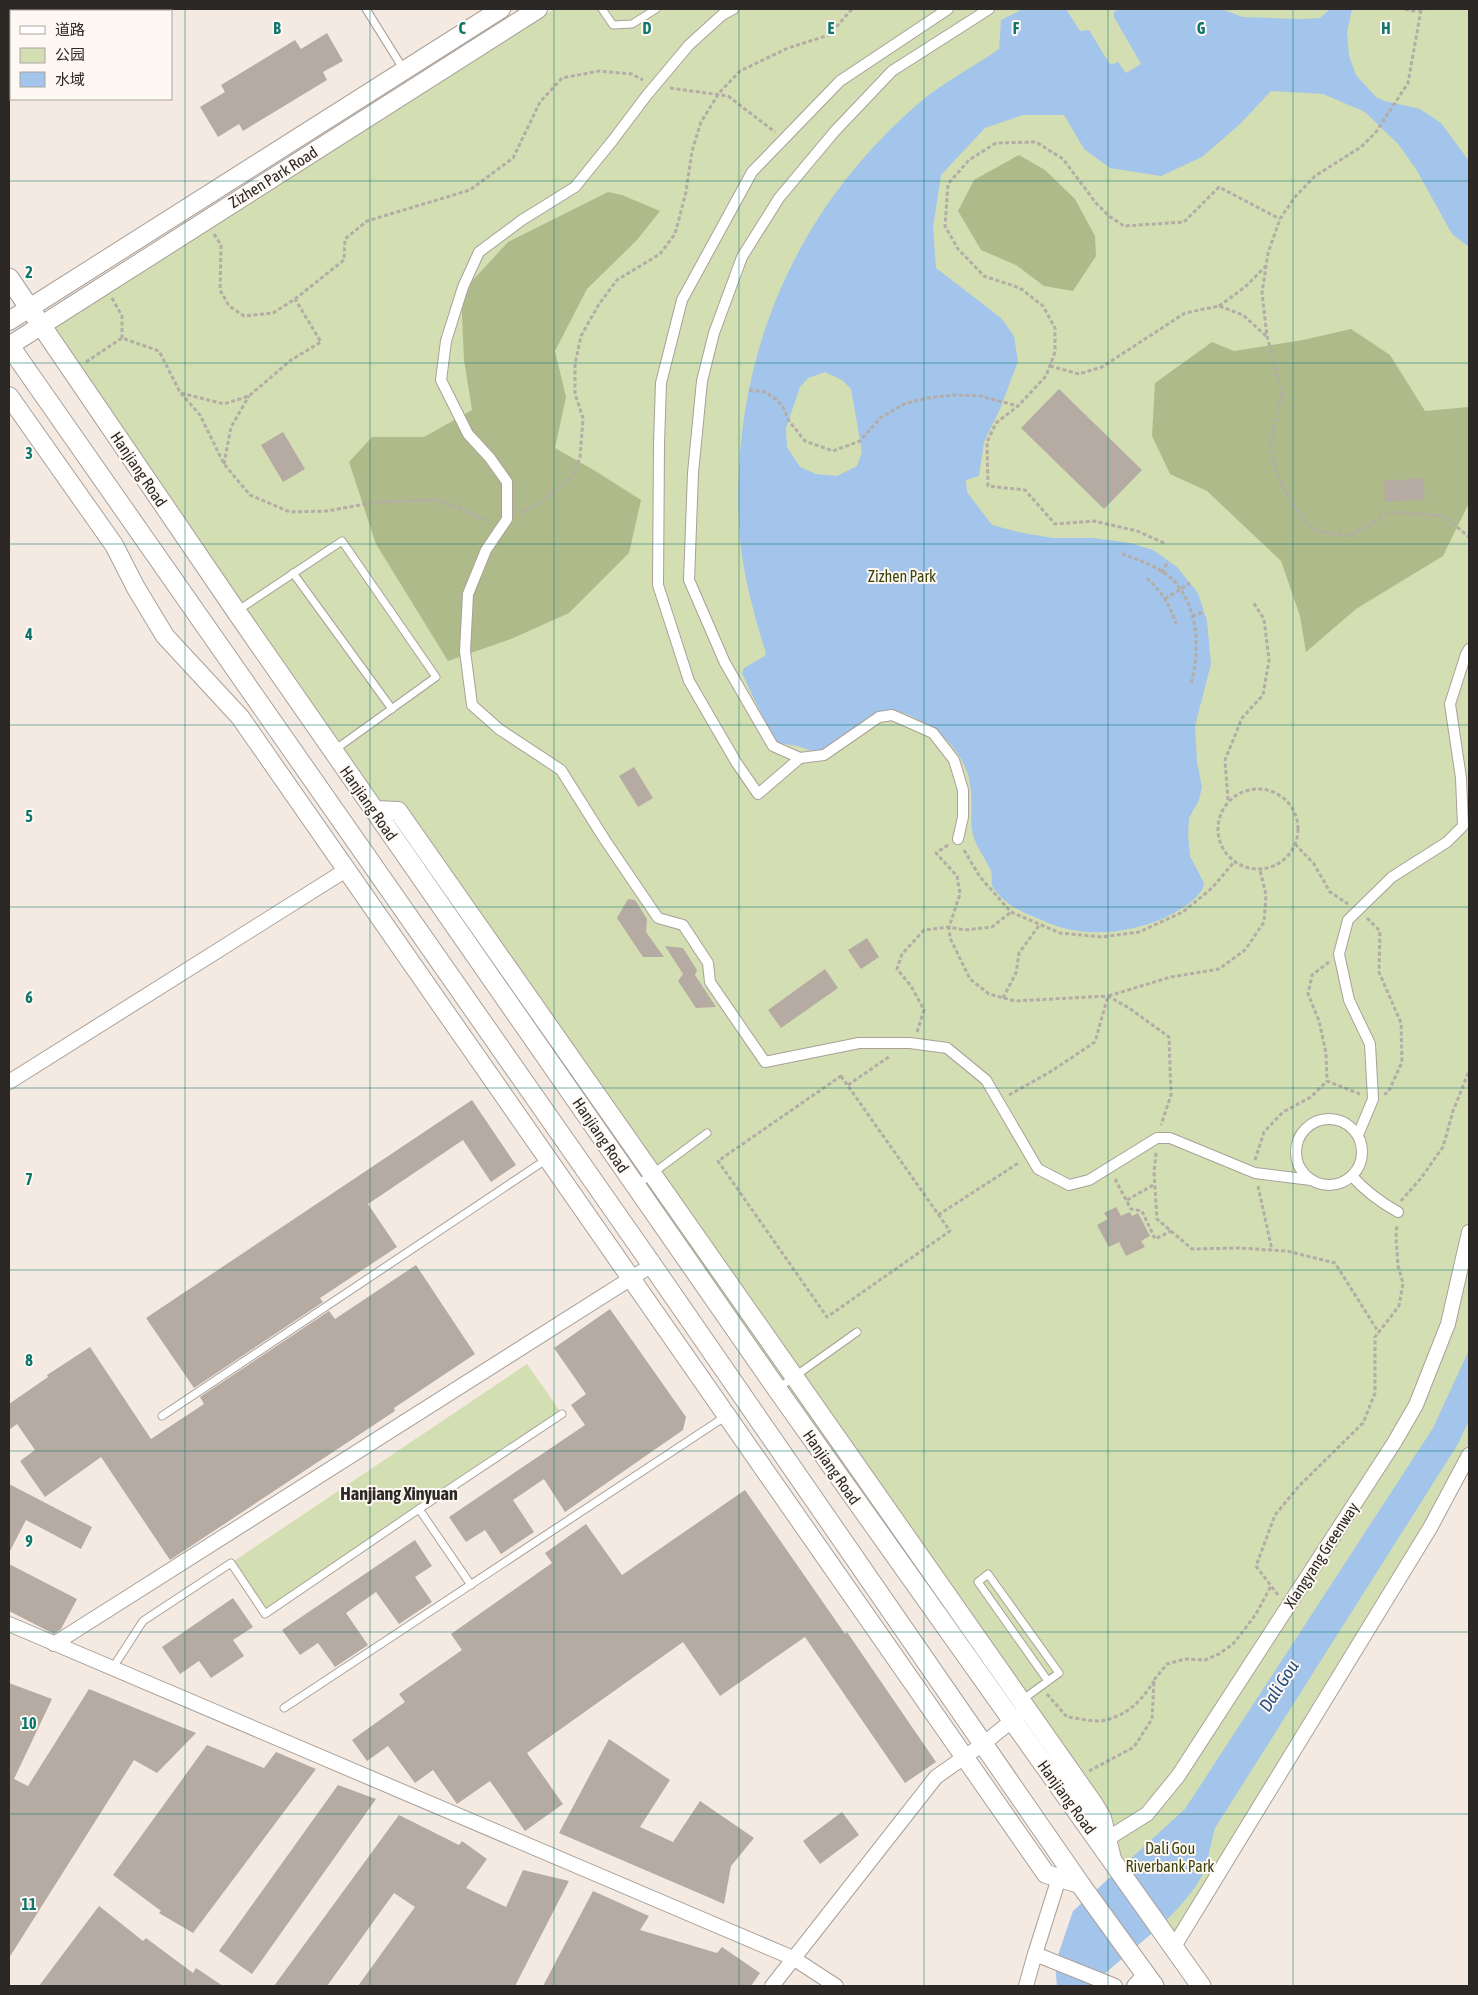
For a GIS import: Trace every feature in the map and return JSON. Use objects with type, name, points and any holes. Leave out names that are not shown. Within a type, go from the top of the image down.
[{"type":"main road","name":"Hanjiang Road","points":[[9,278],[236,611],[635,1186],[1201,1986]]},
{"type":"main road","name":"Hanjiang Road","points":[[9,346],[652,1264],[1080,1884],[1144,1982]]},
{"type":"street","name":"Zizhen Park Road","points":[[9,321],[501,9]]},
{"type":"street","name":"Zizhen Park Road","points":[[9,346],[538,9]]},
{"type":"street","points":[[733,9],[722,15],[689,45],[575,187],[522,220],[479,252],[463,287],[446,341],[441,380],[468,434],[490,458],[507,482],[507,519],[486,550],[468,594],[465,651],[472,705],[499,729],[561,770],[595,826],[658,918],[683,925],[708,963],[710,982],[765,1062],[859,1044],[910,1043],[947,1048],[986,1080],[997,1102],[1038,1169],[1068,1185],[1088,1180],[1157,1138],[1170,1138],[1255,1173],[1311,1180]]},
{"type":"street","points":[[800,758],[758,794],[736,762],[689,681],[658,585],[661,383],[682,300],[752,172],[840,81],[948,9]]},
{"type":"street","points":[[958,839],[963,817],[963,790],[954,760],[933,733],[892,715],[885,715],[824,755],[800,758],[773,746],[725,663],[689,580],[693,473],[702,381],[714,333],[742,257],[779,198],[835,130],[892,72],[989,9]]},
{"type":"street","points":[[9,396],[114,545],[136,588],[165,636],[240,717],[1046,1874],[1080,1884]]},
{"type":"street","points":[[1358,1135],[1373,1099],[1370,1044],[1349,1000],[1339,954],[1348,920],[1392,876],[1447,842],[1463,826],[1461,778],[1450,704],[1469,649]]},
{"type":"street","points":[[374,810],[398,811],[1075,1778],[1102,1818],[1112,1860]]},
{"type":"street","points":[[9,1082],[346,870]]},
{"type":"street","points":[[1331,1118],[1342,1121],[1358,1135],[1362,1146],[1362,1157],[1359,1167],[1352,1176],[1343,1182],[1321,1185],[1303,1173],[1297,1164],[1296,1153],[1300,1137],[1310,1124],[1331,1118]]},
{"type":"street","points":[[1352,1176],[1366,1192],[1379,1202],[1398,1212]]},
{"type":"street","name":"Xiangyang Greenway","points":[[1107,1839],[1147,1814],[1164,1795],[1394,1443],[1416,1405],[1448,1324],[1469,1232]]},
{"type":"street","points":[[54,1644],[652,1264]]},
{"type":"street","points":[[1173,1948],[1430,1528],[1469,1455]]},
{"type":"street","points":[[9,1624],[793,1958],[836,1986]]},
{"type":"street","points":[[772,1986],[936,1778],[983,1744],[1009,1717],[1024,1705]]},
{"type":"street","points":[[1026,1986],[1059,1878]]},
{"type":"street","points":[[1035,1954],[1111,1985]]},
{"type":"lane","points":[[366,9],[404,70]]},
{"type":"lane","points":[[602,9],[613,25],[632,24],[656,9]]},
{"type":"lane","points":[[236,611],[342,541],[436,677],[333,751]]},
{"type":"lane","points":[[293,573],[392,709]]},
{"type":"lane","points":[[635,1186],[707,1133]]},
{"type":"lane","points":[[162,1416],[547,1159]]},
{"type":"lane","points":[[777,1389],[857,1332]]},
{"type":"lane","points":[[112,1668],[143,1621],[231,1563],[265,1614],[419,1508],[562,1414]]},
{"type":"lane","points":[[284,1708],[726,1416]]},
{"type":"lane","points":[[419,1508],[470,1585]]},
{"type":"lane","points":[[1024,1705],[1048,1680],[1059,1673],[988,1574],[978,1582],[1048,1680]]},
{"type":"path","points":[[122,338],[159,351],[180,392],[200,416],[224,464],[250,495],[290,512],[327,512],[377,502],[437,500],[490,521],[507,519],[538,504],[571,478],[580,458],[583,418],[575,394],[575,364],[581,336],[599,304],[617,280],[660,254],[675,234],[686,192],[692,151],[701,122],[719,93],[740,71],[788,48],[829,35],[852,9]]},
{"type":"path","points":[[1405,9],[1413,11],[1423,10],[1408,83],[1376,132],[1362,147],[1314,176],[1295,197],[1280,219],[1268,253],[1262,293],[1267,336],[1282,394],[1274,424],[1271,447],[1274,470],[1287,494],[1304,521],[1320,532],[1350,536],[1390,512],[1444,516],[1469,537]]},
{"type":"path","points":[[205,221],[221,245],[220,290],[229,306],[244,316],[273,313],[295,299],[344,260],[345,239],[367,221],[470,190],[513,158],[540,102],[562,78],[598,71],[632,74],[655,86],[719,93],[728,96],[784,139]]},
{"type":"path","points":[[1164,543],[1138,531],[1094,521],[1055,524],[1025,490],[988,486],[987,442],[996,424],[1018,406],[1046,376],[1055,352],[1055,328],[1043,306],[1020,288],[984,276],[958,249],[944,226],[948,184],[969,160],[996,142],[1036,142],[1063,159],[1096,203],[1109,216],[1124,226],[1184,222],[1219,187],[1280,219]]},
{"type":"path","points":[[1050,366],[1079,374],[1102,367],[1186,313],[1219,306],[1245,287],[1266,266]]},
{"type":"path","points":[[105,284],[122,316],[122,338]]},
{"type":"path","points":[[224,464],[231,427],[248,396],[291,360],[321,342],[295,299]]},
{"type":"path","points":[[1219,306],[1243,315],[1267,336]]},
{"type":"path","points":[[73,371],[122,338]]},
{"type":"path","points":[[748,390],[765,392],[777,400],[783,407],[789,421],[805,441],[833,451],[860,441],[880,418],[904,404],[927,398],[955,395],[980,396],[1018,406]]},
{"type":"path","points":[[180,392],[224,404],[248,396]]},
{"type":"path","points":[[1122,554],[1152,565],[1173,580],[1186,600],[1196,627],[1195,671],[1191,684]]},
{"type":"path","points":[[1162,573],[1168,561]]},
{"type":"path","points":[[1147,578],[1160,590],[1171,608],[1176,624]]},
{"type":"path","points":[[1165,599],[1190,583]]},
{"type":"path","points":[[1228,800],[1225,760],[1242,718],[1263,695],[1269,660],[1264,619],[1253,602]]},
{"type":"path","points":[[1192,616],[1204,612]]},
{"type":"path","points":[[1253,788],[1267,789],[1280,794],[1290,804],[1296,817],[1298,830],[1295,844],[1289,854],[1281,861],[1260,870],[1234,862],[1224,852],[1218,839],[1217,825],[1220,812],[1228,800],[1240,792],[1253,788]]},
{"type":"path","points":[[1234,862],[1212,888],[1182,912],[1139,932],[1102,937],[1060,932],[1011,912],[980,877],[958,839],[936,853],[957,876],[960,894],[949,927],[950,938],[970,979],[989,994],[1015,1001],[1108,996],[1171,977],[1219,969],[1245,950],[1264,922],[1266,895],[1260,870]]},
{"type":"path","points":[[848,1085],[910,1043],[918,1032],[924,1010],[911,986],[897,969],[902,954],[924,930],[949,927],[965,930],[992,927],[1011,912]]},
{"type":"path","points":[[1003,998],[1016,973],[1019,953],[1040,924]]},
{"type":"path","points":[[997,1102],[1050,1072],[1095,1042],[1108,996]]},
{"type":"path","points":[[1108,996],[1129,1008],[1169,1037],[1171,1095],[1157,1138],[1154,1172],[1157,1220],[1192,1249],[1239,1248],[1287,1251],[1335,1263],[1379,1333]]},
{"type":"path","points":[[1287,1608],[1256,1566],[1275,1515],[1298,1486],[1363,1423],[1375,1393],[1375,1337],[1399,1306],[1402,1290],[1403,1283],[1398,1266],[1396,1237],[1401,1201],[1421,1178],[1443,1147],[1453,1111],[1469,1071]]},
{"type":"path","points":[[841,1076],[848,1085],[950,1231],[827,1317],[718,1162],[841,1076]]},
{"type":"path","points":[[1272,1250],[1254,1163],[1264,1132],[1283,1112],[1311,1097],[1327,1081]]},
{"type":"path","points":[[938,1215],[1030,1155]]},
{"type":"path","points":[[1108,1168],[1132,1209],[1142,1211],[1155,1239],[1171,1231]]},
{"type":"path","points":[[1127,1200],[1155,1184]]},
{"type":"path","points":[[1024,1705],[1046,1694],[1067,1717],[1105,1720],[1130,1709],[1142,1699],[1167,1664],[1185,1659],[1205,1660],[1219,1654],[1233,1644],[1256,1614],[1271,1586]]},
{"type":"path","points":[[1075,1778],[1108,1762],[1134,1746],[1152,1719],[1154,1680]]},
{"type":"green space","name":"Zizhen Park","points":[[554,9],[1469,9],[1469,1455],[1173,1948],[42,324],[137,272]]},
{"type":"green space","points":[[1019,155],[1045,170],[1075,199],[1095,236],[1096,256],[1073,291],[1044,286],[1016,265],[981,250],[958,211],[974,180]]},
{"type":"green space","points":[[608,192],[622,195],[660,211],[637,240],[587,289],[555,351],[566,397],[555,448],[641,500],[629,553],[569,613],[511,639],[448,661],[376,544],[349,462],[372,437],[424,437],[472,410],[464,360],[461,293],[508,242]]},
{"type":"green space","points":[[1351,329],[1390,355],[1425,411],[1469,407],[1469,503],[1443,556],[1356,609],[1306,652],[1300,616],[1281,561],[1207,491],[1170,474],[1152,436],[1155,383],[1212,342],[1234,351],[1303,340]]},
{"type":"green space","points":[[527,1364],[562,1414],[265,1614],[231,1563]]},
{"type":"water","points":[[1023,9],[1066,9],[1080,31],[1089,30],[1109,63],[1118,62],[1126,73],[1141,64],[1114,17],[1114,12],[1118,9],[1221,9],[1243,17],[1300,19],[1320,18],[1330,9],[1352,9],[1347,32],[1349,56],[1356,75],[1376,97],[1420,109],[1441,123],[1469,161],[1469,247],[1452,234],[1416,169],[1398,144],[1365,112],[1323,94],[1271,91],[1240,124],[1202,157],[1161,176],[1110,168],[1084,149],[1064,115],[1023,115],[985,128],[941,175],[933,227],[936,268],[1001,318],[1014,336],[1018,361],[1000,409],[984,442],[979,476],[966,480],[967,492],[992,525],[1053,538],[1093,538],[1130,543],[1153,550],[1177,567],[1198,593],[1207,621],[1211,664],[1195,726],[1197,762],[1202,787],[1199,800],[1189,818],[1188,835],[1190,856],[1204,883],[1203,888],[1188,904],[1167,917],[1135,928],[1107,932],[1079,931],[1051,924],[1020,911],[1000,896],[993,887],[991,871],[973,835],[971,824],[971,790],[968,774],[960,757],[948,741],[932,728],[905,714],[885,711],[818,753],[797,746],[778,743],[771,735],[742,673],[744,668],[765,656],[766,653],[752,606],[742,557],[739,524],[739,463],[746,404],[759,347],[779,293],[805,241],[837,192],[874,146],[928,96],[999,49],[1001,20]],"holes":[[[825,372],[842,380],[851,389],[862,452],[857,466],[837,476],[816,474],[800,467],[787,447],[786,428],[800,387],[808,378]]]},
{"type":"water","name":"Dali Gou","points":[[1469,1350],[1469,1420],[1458,1444],[1215,1828],[1202,1876],[1179,1907],[1165,1921],[1092,1986],[1057,1986],[1055,1964],[1073,1911],[1185,1809],[1433,1428]]},
{"type":"building","points":[[327,33],[343,61],[323,72],[327,80],[243,131],[239,124],[218,137],[200,107],[225,92],[221,85],[295,40],[301,49]]},
{"type":"building","points":[[1059,389],[1142,470],[1104,509],[1021,428]]},
{"type":"building","points":[[283,432],[305,469],[283,482],[261,445]]},
{"type":"building","points":[[1423,478],[1425,499],[1385,502],[1384,481]]},
{"type":"building","points":[[634,767],[653,798],[638,807],[619,776]]},
{"type":"building","points":[[628,899],[635,900],[647,919],[646,932],[664,957],[643,957],[617,918]]},
{"type":"building","points":[[867,938],[879,957],[861,969],[848,950]]},
{"type":"building","points":[[665,946],[683,948],[697,970],[695,975],[716,1007],[696,1008],[678,981],[683,974]]},
{"type":"building","points":[[825,969],[838,988],[781,1028],[768,1010]]},
{"type":"building","points":[[472,1100],[516,1165],[491,1182],[463,1140],[368,1204],[397,1247],[320,1298],[323,1302],[194,1388],[146,1318]]},
{"type":"building","points":[[1116,1207],[1121,1216],[1130,1212],[1132,1216],[1138,1213],[1150,1236],[1141,1241],[1145,1247],[1126,1256],[1119,1242],[1109,1247],[1097,1225],[1108,1219],[1104,1213]]},
{"type":"building","points":[[416,1265],[475,1354],[394,1408],[395,1411],[170,1560],[101,1457],[45,1497],[20,1461],[35,1450],[17,1424],[9,1430],[9,1404],[48,1377],[47,1375],[90,1347],[151,1439],[204,1404],[200,1397],[329,1311],[335,1319]]},
{"type":"building","points":[[610,1309],[686,1417],[683,1430],[565,1512],[544,1479],[513,1500],[534,1532],[501,1554],[485,1530],[466,1542],[449,1517],[585,1425],[571,1405],[586,1394],[554,1348]]},
{"type":"building","points":[[9,1484],[92,1527],[81,1549],[26,1520],[9,1553]]},
{"type":"building","points":[[745,1490],[845,1634],[847,1632],[936,1762],[905,1783],[805,1637],[720,1696],[683,1642],[527,1753],[563,1804],[525,1831],[490,1781],[457,1804],[433,1770],[415,1783],[388,1746],[367,1761],[352,1740],[405,1702],[399,1694],[462,1650],[451,1634],[552,1563],[545,1553],[586,1524],[622,1575]]},
{"type":"building","points":[[415,1540],[432,1566],[415,1577],[432,1602],[399,1624],[376,1592],[346,1613],[368,1645],[335,1667],[318,1643],[300,1655],[282,1630]]},
{"type":"building","points":[[9,1564],[77,1599],[61,1629],[54,1634],[9,1611]]},
{"type":"building","points":[[233,1598],[253,1627],[233,1640],[244,1656],[211,1678],[199,1661],[180,1674],[162,1647]]},
{"type":"building","points":[[9,1683],[52,1699],[14,1779],[28,1786],[89,1689],[196,1733],[157,1773],[134,1760],[9,1958]]},
{"type":"building","points":[[609,1739],[670,1780],[640,1827],[673,1842],[700,1801],[754,1838],[731,1866],[724,1904],[559,1833]]},
{"type":"building","points":[[207,1745],[264,1768],[276,1752],[316,1769],[193,1933],[159,1913],[161,1911],[113,1875]]},
{"type":"building","points":[[338,1785],[376,1799],[252,1974],[219,1951]]},
{"type":"building","points":[[842,1812],[859,1835],[820,1864],[803,1841]]},
{"type":"building","points":[[399,1815],[459,1845],[462,1841],[487,1859],[466,1888],[506,1907],[523,1870],[569,1881],[515,1986],[358,1986],[415,1907],[394,1893],[327,1986],[274,1986]]},
{"type":"building","points":[[593,1891],[649,1916],[640,1930],[717,1953],[722,1947],[760,1973],[751,1986],[543,1986]]},
{"type":"building","points":[[99,1906],[143,1941],[146,1938],[193,1973],[196,1968],[223,1986],[39,1986]]},
{"type":"district","name":"Hanjiang Xinyuan","points":[[399,1494]]},
{"type":"park label","name":"Dali Gou Riverbank Park","points":[[1170,1857]]}]
